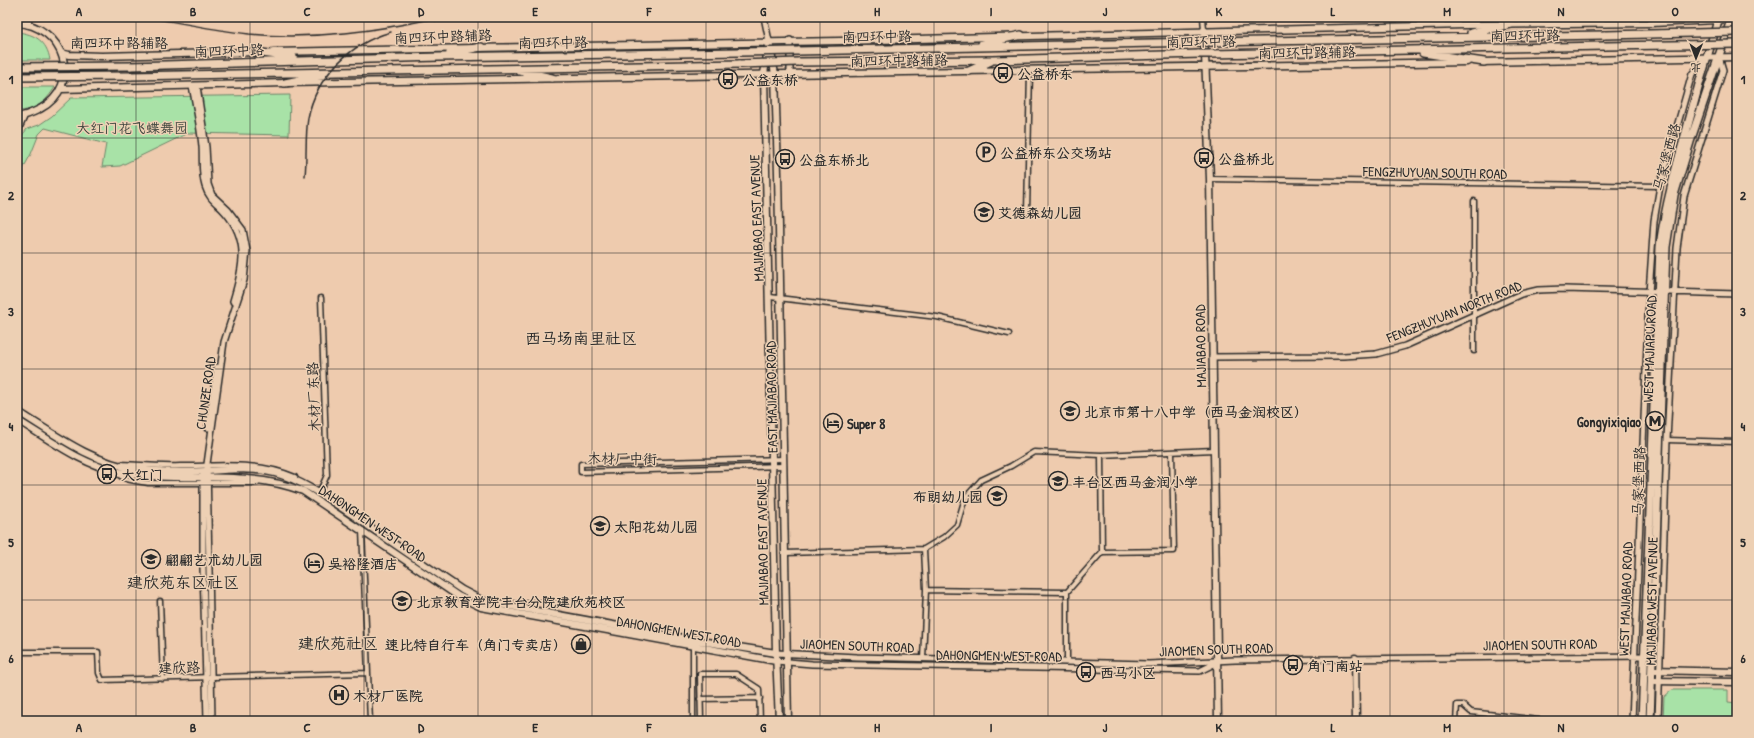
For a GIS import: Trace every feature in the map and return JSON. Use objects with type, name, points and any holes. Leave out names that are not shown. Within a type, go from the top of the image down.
[{"type":"main road","name":"马家堡西路","points":[[1642,721],[1657,293],[1663,221],[1707,56],[1719,18]]},
{"type":"main road","name":"南四环中路辅路","points":[[61,53],[69,55],[102,56],[482,46],[1021,35],[1512,21],[1733,18]]},
{"type":"main road","name":"WEST MAJIAPU ROAD","points":[[1650,721],[1652,681],[1657,293],[1674,195],[1690,142],[1733,18]]},
{"type":"main road","points":[[17,23],[27,20],[51,39],[61,53],[64,64],[65,78],[61,89],[47,105],[20,117],[17,131]]},
{"type":"main road","points":[[1455,37],[1512,21]]},
{"type":"main road","name":"MAJIABAO ROAD","points":[[1204,30],[1210,179],[1218,721]]},
{"type":"main road","name":"南四环中路","points":[[17,66],[130,66],[396,58],[1737,32]]},
{"type":"main road","points":[[969,48],[1021,35]]},
{"type":"main road","name":"EAST MAJIABAO ROAD","points":[[769,41],[775,74],[782,298],[783,463],[788,721]]},
{"type":"main road","name":"MAJIABAO EAST AVENUE","points":[[769,41],[764,74],[770,297],[776,661],[779,721]]},
{"type":"main road","name":"南四环中路","points":[[17,77],[343,72],[798,62],[993,60],[1199,54],[1737,44]]},
{"type":"main road","points":[[396,58],[416,53],[458,52],[482,46]]},
{"type":"main road","points":[[1400,50],[1484,62]]},
{"type":"main road","points":[[254,52],[284,57],[306,57],[321,60]]},
{"type":"main road","name":"南四环中路辅路","points":[[61,89],[790,73],[1030,71],[1206,66],[1484,62],[1737,56]]},
{"type":"main road","points":[[968,71],[993,60]]},
{"type":"main road","points":[[508,68],[552,78]]},
{"type":"main road","points":[[285,83],[343,72]]},
{"type":"main road","name":"DAHONGMEN WEST ROAD","points":[[17,411],[73,445],[111,463],[135,469],[254,478],[289,486],[316,499],[458,596],[481,607],[776,661]]},
{"type":"main road","name":"DAHONGMEN WEST ROAD","points":[[17,420],[86,460],[115,471],[138,475],[205,474],[253,468],[296,481],[319,493],[462,590],[483,601],[694,640],[776,653]]},
{"type":"main road","points":[[1355,658],[1356,721]]},
{"type":"main road","points":[[1652,670],[1737,672]]},
{"type":"main road","points":[[1652,681],[1737,682]]},
{"type":"street","points":[[764,17],[769,41]]},
{"type":"street","points":[[1203,17],[1204,30]]},
{"type":"street","points":[[790,40],[790,73]]},
{"type":"street","name":"WEST MAJIABAO ROAD","points":[[1632,721],[1657,293],[1654,221],[1660,186],[1692,74],[1707,56]]},
{"type":"street","name":"MAJIABAO WEST AVENUE","points":[[1658,721],[1661,670],[1667,440],[1673,293],[1680,214],[1684,196],[1724,70],[1719,57]]},
{"type":"street","points":[[1027,212],[1030,71]]},
{"type":"street","name":"CHUNZE ROAD","points":[[195,86],[202,146],[202,172],[205,185],[209,197],[225,213],[238,232],[243,251],[240,280],[221,342],[205,474],[209,677],[212,721]]},
{"type":"street","name":"FENGZHUYUAN SOUTH ROAD","points":[[1210,179],[1660,186]]},
{"type":"street","points":[[1474,201],[1474,351]]},
{"type":"street","name":"FENGZHUYUAN NORTH ROAD","points":[[1212,357],[1343,356],[1376,354],[1405,346],[1521,294],[1538,290],[1565,289],[1657,293],[1737,294]]},
{"type":"street","points":[[770,297],[937,317],[1009,334]]},
{"type":"street","name":"木材厂东路","points":[[319,493],[327,475],[321,298]]},
{"type":"street","points":[[1667,440],[1737,442]]},
{"type":"street","points":[[785,553],[924,549],[944,537],[957,525],[965,498],[982,480],[1011,466],[1034,452],[1101,456],[1214,450]]},
{"type":"street","points":[[1102,552],[1174,551],[1172,452]]},
{"type":"street","points":[[1067,662],[1067,592],[1102,552],[1101,456]]},
{"type":"street","name":"木材厂中街","points":[[773,463],[581,472],[581,464],[773,463],[783,463]]},
{"type":"street","points":[[362,529],[370,721]]},
{"type":"street","points":[[923,659],[926,590],[924,549]]},
{"type":"street","points":[[926,590],[1067,592]]},
{"type":"street","points":[[160,601],[163,679]]},
{"type":"street","points":[[693,647],[693,721]]},
{"type":"street","name":"建欣路","points":[[17,652],[98,652],[99,673],[102,680],[367,673]]},
{"type":"street","name":"DAHONGMEN WEST ROAD","points":[[776,653],[787,654]]},
{"type":"street","name":"JIAOMEN SOUTH ROAD","points":[[787,654],[923,659],[1149,664],[1235,660],[1355,658],[1645,656]]},
{"type":"street","name":"DAHONGMEN WEST ROAD","points":[[776,661],[787,663],[1200,671],[1217,662]]},
{"type":"street","points":[[701,721],[700,674],[736,674],[759,689],[760,721]]},
{"type":"street","name":"CHUNZE ROAD","points":[[207,721],[209,677]]},
{"type":"street","points":[[700,699],[760,698]]},
{"type":"street","points":[[1456,721],[1457,705],[1463,705],[1471,712],[1547,721]]},
{"type":"street","points":[[17,712],[17,721]]},
{"type":"green space","points":[[17,32],[35,37],[43,43],[50,60],[17,60]]},
{"type":"green space","points":[[17,87],[55,87],[48,97],[39,105],[23,111],[17,111]]},
{"type":"green space","name":"大红门花飞蝶舞园","points":[[290,95],[289,135],[188,133],[120,166],[102,167],[106,144],[45,128],[39,134],[31,154],[20,174],[20,138],[27,129],[39,125],[52,116],[71,98]]},
{"type":"green space","points":[[1672,690],[1728,690],[1728,702],[1737,703],[1737,721],[1663,721],[1664,697]]},
{"type":"railway","points":[[147,17],[249,34],[273,36],[345,33],[440,17]]},
{"type":"railway","points":[[436,21],[454,17]]},
{"type":"railway","points":[[305,176],[308,118],[312,103],[319,88],[327,75],[349,53],[362,44],[391,32]]},
{"type":"place","name":"公益桥东","points":[[1003,73]]},
{"type":"place","name":"公益东桥","points":[[728,79]]},
{"type":"place","name":"公益桥东公交场站","points":[[986,152]]},
{"type":"place","name":"公益桥北","points":[[1204,158]]},
{"type":"place","name":"公益东桥北","points":[[785,159]]},
{"type":"place","name":"艾德森幼儿园","points":[[984,212]]},
{"type":"place","name":"北京市第十八中学（西马金润校区）","points":[[1070,411]]},
{"type":"place","name":"Gongyixiqiao","points":[[1655,421]]},
{"type":"place","name":"Super 8","points":[[833,423]]},
{"type":"place","name":"大红门","points":[[107,474]]},
{"type":"place","name":"丰台区西马金润小学","points":[[1058,481]]},
{"type":"place","name":"布朗幼儿园","points":[[997,496]]},
{"type":"place","name":"太阳花幼儿园","points":[[600,526]]},
{"type":"place","name":"翩翩艺术幼儿园","points":[[151,559]]},
{"type":"place","name":"吴裕隆酒店","points":[[314,563]]},
{"type":"place","name":"北京教育学院丰台分院建欣苑校区","points":[[402,601]]},
{"type":"place","name":"速比特自行车（角门专卖店）","points":[[581,644]]},
{"type":"place","name":"角门南站","points":[[1293,665]]},
{"type":"place","name":"西马小区","points":[[1086,672]]},
{"type":"place","name":"木材厂医院","points":[[339,695]]},
{"type":"district","name":"西马场南里社区","points":[[581,338]]},
{"type":"district","name":"建欣苑东区社区","points":[[183,582]]},
{"type":"district","name":"建欣苑社区","points":[[338,643]]}]
